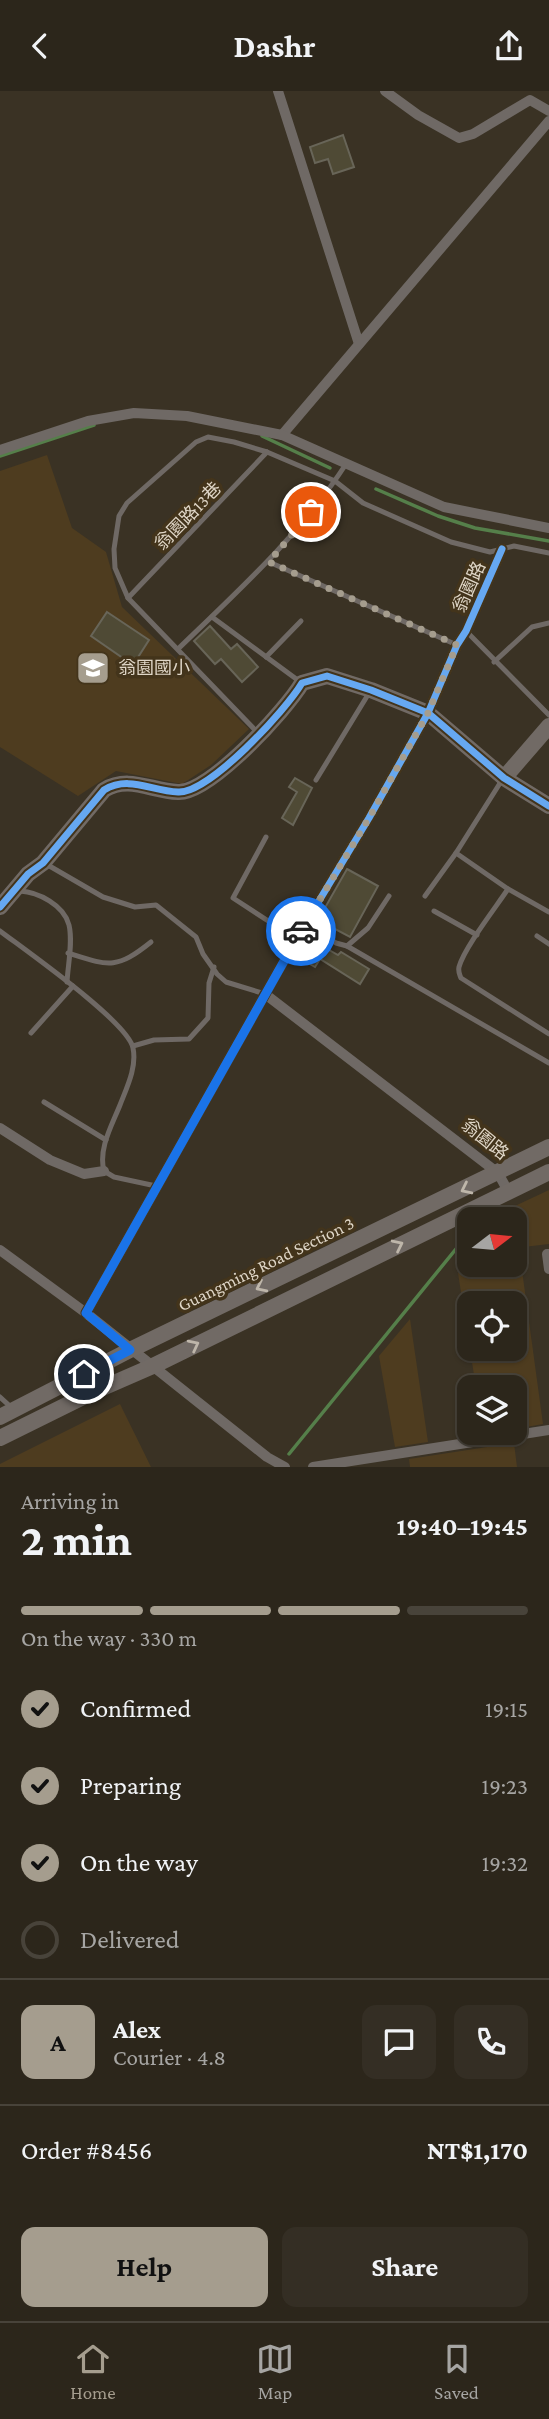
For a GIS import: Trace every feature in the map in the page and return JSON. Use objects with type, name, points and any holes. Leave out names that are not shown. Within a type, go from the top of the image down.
[{"type":"street","points":[[278,91],[359,344]]},
{"type":"street","points":[[385,91],[418,115],[459,138],[473,134],[530,100],[549,111]]},
{"type":"street","points":[[282,435],[549,121]]},
{"type":"street","points":[[0,450],[88,421],[134,413],[187,416],[282,435],[444,507],[549,528]]},
{"type":"street","name":"翁園路","points":[[86,1313],[296,939],[428,713],[502,549]]},
{"type":"street","points":[[5,897],[43,863],[104,790],[115,784],[129,782],[180,793],[192,790],[206,782],[260,734],[296,694],[302,683],[327,676],[428,713],[504,778],[549,806]]},
{"type":"street","points":[[504,778],[549,726]]},
{"type":"street","name":"翁園路","points":[[265,994],[498,1173],[508,1191]]},
{"type":"street","points":[[0,1128],[50,1160],[84,1174],[104,1171]]},
{"type":"street","name":"Guangming Road Section 3","points":[[7,1413],[130,1350],[549,1147]]},
{"type":"street","points":[[0,1438],[549,1172]]},
{"type":"street","points":[[0,1250],[86,1313],[267,1457],[285,1467]]},
{"type":"street","points":[[549,1254],[549,1269]]},
{"type":"street","points":[[313,1467],[549,1430]]},
{"type":"lane","points":[[260,734],[128,598],[116,568],[114,549],[119,516],[127,503],[196,442],[208,437],[267,452],[335,481],[363,503],[451,542],[490,552],[514,546],[549,553]]},
{"type":"lane","name":"翁園路13巷","points":[[128,598],[267,452]]},
{"type":"lane","points":[[178,649],[269,562],[346,464]]},
{"type":"lane","points":[[269,562],[457,645]]},
{"type":"lane","points":[[212,617],[302,683]]},
{"type":"lane","points":[[266,657],[300,621]]},
{"type":"lane","points":[[494,662],[532,627],[549,623]]},
{"type":"lane","name":"翁園路","points":[[466,631],[549,715]]},
{"type":"lane","points":[[316,781],[371,690]]},
{"type":"lane","points":[[425,896],[504,778]]},
{"type":"lane","points":[[265,837],[233,898],[296,939]]},
{"type":"lane","points":[[456,853],[508,889],[549,912]]},
{"type":"lane","name":"翁園路","points":[[43,863],[103,897],[135,907],[156,905],[197,937],[210,965],[226,982],[265,994]]},
{"type":"lane","points":[[508,889],[477,935],[460,965],[459,972],[461,978],[549,1034]]},
{"type":"lane","points":[[5,897],[29,891],[60,909],[69,924],[70,984],[31,1033]]},
{"type":"lane","points":[[347,947],[368,928],[389,896]]},
{"type":"lane","points":[[434,911],[477,935]]},
{"type":"lane","points":[[307,923],[336,943],[549,1063]]},
{"type":"lane","points":[[0,932],[70,984],[122,1029],[133,1046],[131,1079],[106,1140],[101,1160],[104,1171],[114,1177],[156,1186]]},
{"type":"lane","points":[[537,936],[549,944]]},
{"type":"lane","points":[[68,953],[107,965],[121,962],[151,942]]},
{"type":"lane","points":[[133,1046],[154,1040],[189,1039],[208,1018],[209,983],[214,967]]},
{"type":"lane","points":[[44,1102],[106,1140]]},
{"type":"lane","points":[[0,1397],[7,1413]]},
{"type":"shaded area","name":"翁園國小","points":[[47,455],[72,528],[106,552],[122,607],[249,729],[211,765],[182,784],[116,771],[78,796],[0,747],[0,471]]},
{"type":"shaded area","points":[[549,1190],[549,1244],[527,1247],[527,1207],[513,1207]]},
{"type":"shaded area","points":[[459,1277],[523,1277],[525,1291],[461,1291]]},
{"type":"shaded area","points":[[527,1307],[543,1424],[527,1427],[527,1375],[474,1375],[472,1361],[527,1361]]},
{"type":"shaded area","points":[[410,1319],[428,1442],[395,1447],[379,1356]]},
{"type":"shaded area","points":[[120,1404],[151,1467],[0,1467],[0,1464]]},
{"type":"shaded area","points":[[514,1445],[517,1467],[410,1467],[409,1459]]},
{"type":"building","points":[[343,135],[354,167],[333,174],[328,159],[315,163],[310,147]]},
{"type":"building","points":[[107,612],[149,640],[133,665],[91,636]]},
{"type":"building","points":[[210,626],[231,649],[237,644],[258,667],[242,682],[221,659],[215,664],[194,641]]},
{"type":"building","points":[[295,778],[312,788],[293,825],[282,818],[297,792],[289,787]]},
{"type":"building","points":[[347,869],[378,886],[350,937],[318,920]]},
{"type":"building","points":[[306,937],[338,955],[341,952],[369,969],[360,984],[320,959],[315,967],[296,956]]},
{"type":"waterway","points":[[0,456],[94,425]]},
{"type":"waterway","points":[[262,436],[330,468]]},
{"type":"waterway","points":[[376,489],[438,516],[475,528],[549,541]]},
{"type":"waterway","points":[[289,1454],[457,1248]]},
{"type":"cycle path","points":[[86,1313],[296,939],[428,713],[502,549]]},
{"type":"cycle path","points":[[0,907],[28,874],[43,863],[104,790],[122,784],[178,792],[192,789],[227,766],[246,748],[280,712],[302,683],[327,676],[428,713],[504,778],[549,806]]},
{"type":"way so far","points":[[301,931],[428,713],[457,645],[269,562],[311,512]]},
{"type":"place","name":"翁園國小","points":[[93,668]]},
{"type":"route","points":[[84,1374],[130,1350],[86,1313],[301,931]]}]
